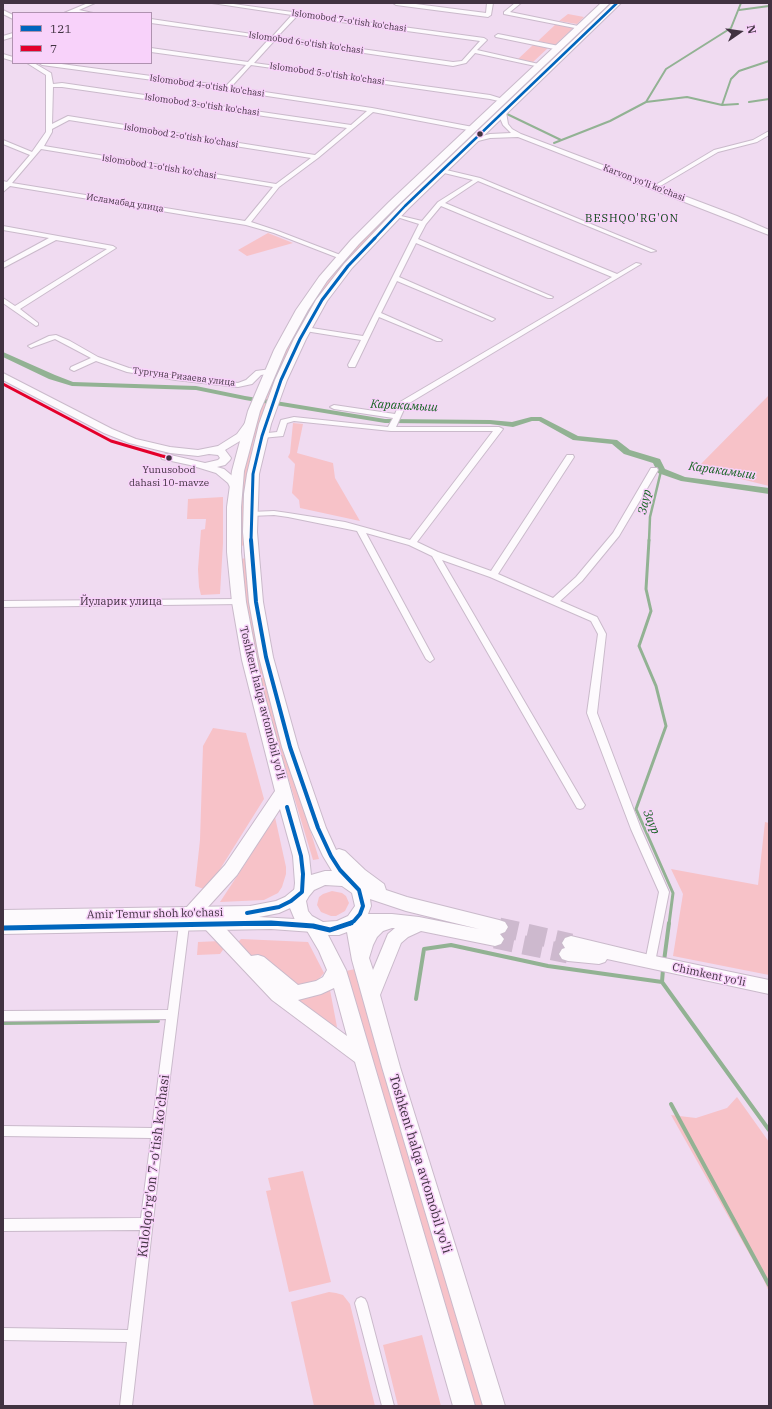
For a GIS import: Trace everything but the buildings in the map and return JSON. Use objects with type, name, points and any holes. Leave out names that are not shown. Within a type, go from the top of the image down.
[{"type":"highway","name":"Toshkent halqa avtomobil yo'li","points":[[464,1406],[337,970],[327,948],[313,926],[301,915],[298,908],[298,901],[302,892],[303,874],[301,856],[251,667],[239,602],[233,524],[236,489],[242,454],[253,416],[271,371],[284,342],[302,310],[323,279],[341,257],[393,204],[606,3]]},
{"type":"highway","name":"Toshkent halqa avtomobil yo'li","points":[[494,1406],[391,1067],[371,995],[354,921],[360,914],[363,906],[360,894],[331,856],[318,828],[290,747],[266,657],[256,602],[251,551],[250,514],[254,474],[262,436],[276,395],[293,352],[305,329],[330,289],[348,266],[405,206],[617,3]]},
{"type":"highway","points":[[451,149],[462,152]]},
{"type":"highway","points":[[393,204],[405,206]]},
{"type":"highway","points":[[234,552],[251,551]]},
{"type":"highway","points":[[188,920],[231,870],[283,792]]},
{"type":"highway","points":[[318,828],[333,848],[350,866],[369,883],[392,899]]},
{"type":"highway","points":[[302,892],[308,885],[325,878],[340,879],[392,899],[497,933],[392,922],[354,921],[335,929],[322,929],[313,926]]},
{"type":"highway","points":[[362,960],[364,945],[371,932],[377,926],[392,922]]},
{"type":"highway","points":[[212,924],[278,995],[361,1056]]},
{"type":"highway","points":[[371,995],[394,939],[402,932],[419,924]]},
{"type":"highway","name":"Chimkent yo‘li","points":[[569,948],[650,962],[769,987]]},
{"type":"highway","points":[[247,963],[258,962],[294,992],[301,993],[321,987],[329,982],[337,970]]},
{"type":"main road","points":[[3,376],[108,431],[128,439],[176,451],[191,453],[221,448],[235,440],[245,431],[253,416]]},
{"type":"main road","points":[[3,384],[112,441],[154,455],[205,465],[224,473],[232,481],[236,489]]},
{"type":"main road","points":[[205,465],[219,464],[224,462],[226,458],[221,452],[209,451]]},
{"type":"main road","name":"Amir Temur shoh ko'chasi","points":[[3,928],[188,920],[270,910],[287,904],[302,892]]},
{"type":"main road","name":"Amir Temur shoh ko'chasi","points":[[3,916],[188,920],[212,924],[271,923],[313,926]]},
{"type":"street","points":[[70,12],[92,3]]},
{"type":"street","name":"Islomobod 7-o'tish ko'chasi","points":[[214,3],[484,40],[473,52]]},
{"type":"street","points":[[396,3],[488,15],[490,3]]},
{"type":"street","points":[[518,3],[506,13],[580,27]]},
{"type":"street","points":[[73,11],[82,12]]},
{"type":"street","points":[[3,12],[12,16]]},
{"type":"street","points":[[227,88],[296,14]]},
{"type":"street","name":"Islomobod 6-o'tish ko'chasi","points":[[152,21],[453,64],[460,64],[466,61],[473,52]]},
{"type":"street","points":[[498,36],[559,48]]},
{"type":"street","name":"Islomobod 5-o'tish ko'chasi","points":[[152,50],[503,100]]},
{"type":"street","points":[[473,52],[540,65]]},
{"type":"street","points":[[3,190],[6,183],[40,147],[49,132],[49,74],[32,64]]},
{"type":"street","name":"Islomobod 4-o'tish ko'chasi","points":[[49,64],[227,88],[372,110],[473,128]]},
{"type":"street","name":"Islomobod 3-o'tish ko'chasi","points":[[50,86],[62,85],[353,127]]},
{"type":"street","points":[[247,223],[277,186],[316,157],[372,110]]},
{"type":"street","points":[[503,112],[505,124],[510,130],[519,135]]},
{"type":"street","name":"Islomobod 2-o'tish ko'chasi","points":[[48,129],[68,118],[316,157]]},
{"type":"street","points":[[654,187],[716,152],[755,142],[769,133]]},
{"type":"street","points":[[473,141],[490,136],[519,135]]},
{"type":"street","name":"Karvon yo‘li ko'chasi","points":[[519,135],[769,233]]},
{"type":"street","points":[[3,142],[34,154]]},
{"type":"street","name":"Islomobod 1-o'tish ko'chasi","points":[[40,147],[277,186]]},
{"type":"street","points":[[442,171],[478,179],[653,251]]},
{"type":"street","points":[[352,365],[397,278],[414,240],[424,223],[440,203],[478,179]]},
{"type":"street","name":"Исламабад улица","points":[[6,183],[247,223],[276,232],[341,257]]},
{"type":"street","points":[[440,203],[616,276]]},
{"type":"street","points":[[399,216],[424,223]]},
{"type":"street","points":[[3,228],[113,248],[15,309]]},
{"type":"street","points":[[3,266],[56,237]]},
{"type":"street","points":[[414,240],[550,297]]},
{"type":"street","points":[[391,429],[403,404],[638,264]]},
{"type":"street","points":[[397,278],[492,319]]},
{"type":"street","points":[[3,300],[36,324]]},
{"type":"street","points":[[378,314],[439,340]]},
{"type":"street","points":[[305,329],[365,338]]},
{"type":"street","name":"Тургуна Ризаева улица","points":[[31,346],[52,337],[56,337],[96,358],[127,370],[176,378],[238,385],[249,382],[259,373],[271,371]]},
{"type":"street","points":[[74,369],[96,358]]},
{"type":"street","points":[[334,407],[396,416]]},
{"type":"street","points":[[262,436],[280,434],[284,422],[294,419],[391,429],[499,429],[412,543]]},
{"type":"street","points":[[493,575],[570,457]]},
{"type":"street","points":[[555,601],[579,579],[616,534],[654,470]]},
{"type":"street","points":[[250,514],[274,513],[360,530],[412,543],[435,554],[493,575],[594,619],[602,634],[592,713],[636,829],[664,892],[650,962]]},
{"type":"street","points":[[360,530],[430,659]]},
{"type":"street","points":[[435,554],[580,805]]},
{"type":"street","name":"Йуларик улица","points":[[3,604],[239,602]]},
{"type":"street","name":"Kulolqo'rg'on 7-o'tish ko'chasi","points":[[126,1406],[157,1133],[173,1014],[188,920]]},
{"type":"street","points":[[3,1016],[173,1014]]},
{"type":"street","points":[[3,1131],[157,1133]]},
{"type":"street","points":[[3,1225],[146,1224]]},
{"type":"street","points":[[361,1303],[388,1406]]},
{"type":"street","points":[[3,1334],[133,1336]]},
{"type":"shaded area","points":[[611,3],[615,3],[462,149],[458,148]]},
{"type":"shaded area","points":[[568,14],[584,17],[577,24],[559,21]]},
{"type":"shaded area","points":[[556,24],[573,28],[555,45],[538,41]]},
{"type":"shaded area","points":[[533,45],[548,48],[533,62],[518,59]]},
{"type":"shaded area","points":[[393,210],[396,211],[299,330],[269,394],[254,440],[249,465],[245,490],[245,545],[241,546],[240,518],[242,478],[265,393],[296,329],[320,291],[362,241]]},
{"type":"shaded area","points":[[268,233],[293,243],[247,256],[238,250]]},
{"type":"shaded area","points":[[769,395],[769,486],[697,468]]},
{"type":"shaded area","points":[[293,423],[303,424],[297,453],[333,463],[335,478],[360,521],[300,508],[299,500],[292,493],[295,464],[288,457],[290,453]]},
{"type":"shaded area","points":[[223,497],[223,543],[220,594],[201,595],[198,569],[201,530],[205,529],[206,519],[187,519],[188,499]]},
{"type":"shaded area","points":[[246,558],[251,615],[259,655],[276,718],[319,859],[313,860],[258,677],[246,615],[241,559]]},
{"type":"shaded area","points":[[213,728],[246,733],[264,799],[207,890],[195,886],[200,840],[203,746]]},
{"type":"shaded area","points":[[275,817],[286,867],[286,874],[282,887],[278,893],[264,900],[220,902],[247,861],[259,838]]},
{"type":"shaded area","points":[[765,822],[769,823],[769,975],[673,956],[683,894],[671,869],[758,885]]},
{"type":"shaded area","points":[[332,891],[342,893],[346,896],[349,903],[345,911],[336,916],[331,916],[321,912],[317,905],[319,897]]},
{"type":"shaded area","points":[[241,939],[308,942],[324,973],[317,981],[298,985],[248,957],[236,944]]},
{"type":"shaded area","points":[[221,941],[225,947],[220,954],[197,955],[198,942]]},
{"type":"shaded area","points":[[355,969],[484,1406],[474,1406],[346,971]]},
{"type":"shaded area","points":[[330,990],[337,1027],[331,1026],[299,1003],[297,998],[314,996]]},
{"type":"shaded area","points":[[737,1097],[769,1142],[769,1292],[763,1278],[671,1115],[696,1118],[727,1108]]},
{"type":"shaded area","points":[[303,1171],[331,1282],[289,1292],[266,1191],[271,1190],[268,1178]]},
{"type":"shaded area","points":[[329,1292],[343,1295],[350,1304],[375,1406],[314,1406],[291,1302]]},
{"type":"shaded area","points":[[422,1335],[441,1406],[398,1406],[383,1345]]},
{"type":"waterway","points":[[646,102],[666,69],[731,28],[741,3]]},
{"type":"waterway","points":[[739,10],[769,6]]},
{"type":"waterway","points":[[722,105],[731,79],[739,71],[769,61]]},
{"type":"waterway","points":[[646,102],[687,97],[722,105]]},
{"type":"waterway","points":[[749,102],[769,99]]},
{"type":"waterway","points":[[554,143],[610,121],[646,102]]},
{"type":"waterway","points":[[722,105],[738,104]]},
{"type":"waterway","points":[[507,114],[561,140]]},
{"type":"waterway","name":"Каракамыш","points":[[3,354],[52,377],[72,384],[196,388],[245,398],[385,421],[490,422],[513,425],[531,419],[541,419],[576,438],[614,442],[627,452],[657,461],[661,471],[684,479],[769,491]]},
{"type":"waterway","name":"Заур","points":[[649,541],[650,517],[661,471]]},
{"type":"waterway","name":"Заур","points":[[649,540],[646,589],[651,611],[639,646],[656,686],[666,726],[636,809],[673,893],[669,924]]},
{"type":"waterway","name":"Заур","points":[[664,961],[669,923]]},
{"type":"waterway","points":[[416,999],[424,949],[451,945],[548,966],[662,982]]},
{"type":"waterway","name":"Заур","points":[[662,982],[663,969]]},
{"type":"waterway","name":"Заур","points":[[662,982],[769,1130]]},
{"type":"waterway","points":[[3,1023],[158,1021]]},
{"type":"waterway","points":[[671,1104],[769,1285]]},
{"type":"tunnel","points":[[499,927],[571,943]]},
{"type":"tunnel","points":[[495,939],[568,954]]},
{"type":"transit line","name":"121","points":[[3,928],[271,923],[313,926],[330,930],[347,925],[354,921],[360,914],[363,906],[359,890],[340,870],[331,856],[318,828],[290,747],[266,657],[256,602],[250,532],[253,474],[262,436],[281,380],[300,339],[322,300],[348,266],[405,206],[617,3]]},
{"type":"transit line","name":"7","points":[[3,384],[111,441],[169,458]]},
{"type":"transit line","name":"121","points":[[247,913],[279,907],[291,901],[302,892],[303,874],[301,856],[287,807]]},
{"type":"place","name":"Yunusobod dahasi 10-mavze","points":[[169,458]]},
{"type":"district","name":"BESHQO'RG'ON","points":[[632,219]]}]
